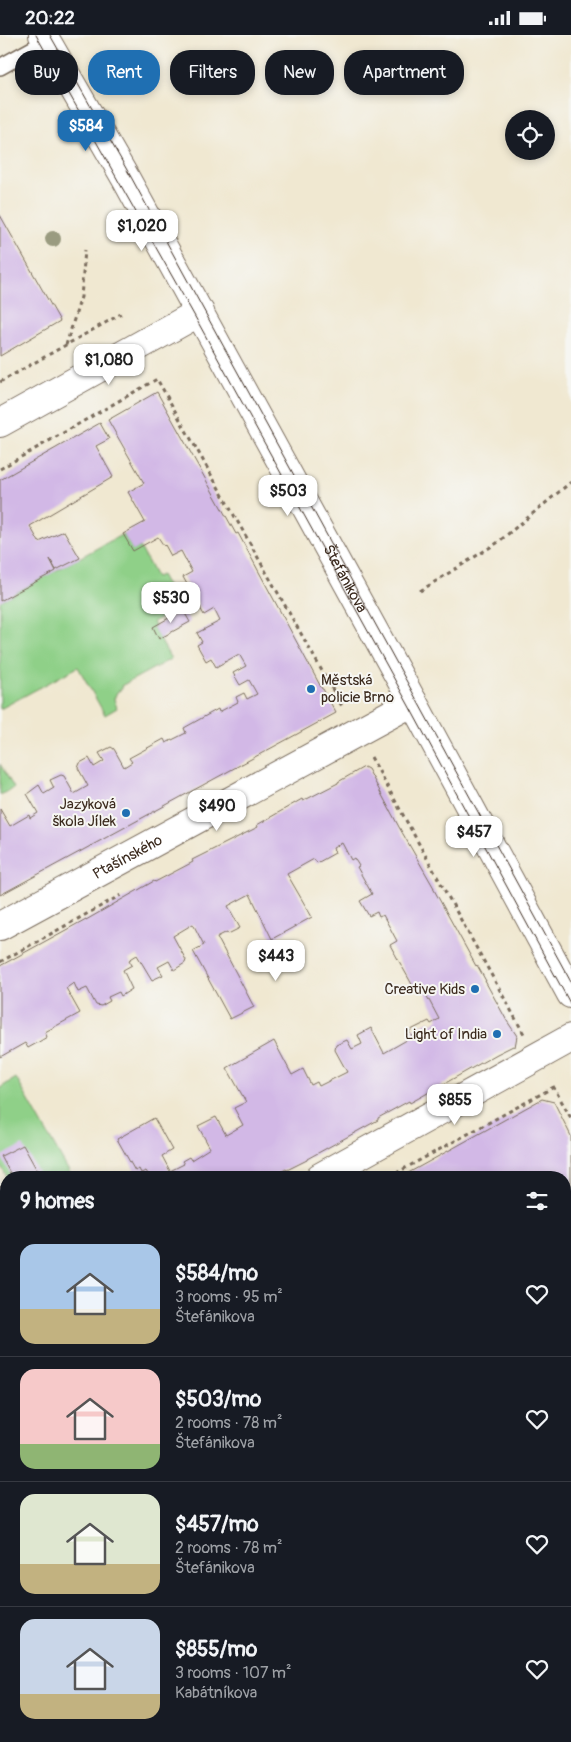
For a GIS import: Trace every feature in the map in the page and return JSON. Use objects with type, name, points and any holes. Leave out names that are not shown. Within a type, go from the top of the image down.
[{"type":"street","name":"Štefánikova","points":[[45,38],[200,313],[571,994]]},
{"type":"street","points":[[0,423],[200,313]]},
{"type":"street","name":"Ptašínského","points":[[0,926],[413,702]]},
{"type":"street","points":[[331,1171],[571,1038]]},
{"type":"lane","points":[[0,67],[45,38]]},
{"type":"path","points":[[66,345],[81,297],[85,250]]},
{"type":"path","points":[[0,383],[121,314]]},
{"type":"path","points":[[0,469],[157,379],[346,713]]},
{"type":"path","points":[[420,591],[498,543],[571,482]]},
{"type":"path","points":[[371,757],[524,1034]]},
{"type":"path","points":[[400,1171],[554,1087],[571,1118]]},
{"type":"green space","points":[[123,534],[133,550],[140,547],[156,577],[161,575],[181,607],[153,622],[155,626],[153,627],[171,659],[121,686],[122,689],[117,692],[114,699],[117,708],[105,715],[78,667],[0,709],[0,601]]},
{"type":"green space","points":[[0,764],[14,788],[0,795]]},
{"type":"green space","points":[[16,1078],[69,1171],[4,1171],[0,1165],[0,1088]]},
{"type":"building","points":[[0,215],[60,321],[0,356]]},
{"type":"building","points":[[157,392],[236,534],[238,533],[336,713],[0,895],[0,809],[10,826],[29,815],[30,818],[38,813],[27,794],[39,785],[44,794],[54,788],[50,780],[61,775],[64,776],[74,794],[88,786],[78,768],[80,763],[89,758],[94,767],[104,761],[99,753],[111,747],[124,767],[132,762],[129,758],[164,739],[166,743],[186,733],[184,728],[218,709],[219,712],[238,702],[236,697],[244,693],[247,699],[257,694],[249,680],[240,685],[233,673],[246,666],[239,654],[216,667],[211,658],[206,661],[197,645],[202,642],[197,633],[220,621],[214,609],[204,615],[183,577],[192,572],[181,551],[171,556],[158,537],[133,551],[123,534],[145,522],[128,492],[144,483],[108,420]]},
{"type":"building","points":[[100,423],[109,439],[96,446],[113,477],[30,526],[39,542],[64,531],[80,558],[56,570],[50,559],[56,571],[0,601],[0,480]]},
{"type":"building","points":[[183,610],[190,622],[159,639],[153,627]]},
{"type":"building","points":[[364,767],[368,769],[476,966],[517,1036],[515,1047],[513,1046],[497,1054],[410,1103],[409,1101],[287,1170],[170,1171],[184,1164],[182,1161],[189,1157],[191,1160],[210,1148],[198,1126],[216,1117],[226,1135],[243,1125],[234,1108],[246,1102],[227,1068],[274,1041],[292,1075],[303,1069],[311,1085],[317,1082],[319,1086],[347,1072],[335,1050],[336,1045],[347,1040],[352,1049],[362,1044],[358,1035],[371,1028],[384,1053],[412,1037],[409,1031],[429,1021],[431,1024],[439,1019],[421,985],[414,988],[390,945],[397,941],[383,915],[379,917],[377,912],[369,916],[360,901],[372,894],[357,867],[359,866],[354,858],[351,860],[342,843],[333,848],[335,853],[317,863],[314,859],[287,874],[312,917],[272,939],[250,894],[228,906],[240,928],[217,937],[254,1007],[230,1019],[193,951],[204,945],[193,924],[173,936],[186,960],[185,963],[174,970],[169,961],[158,967],[163,975],[152,980],[137,955],[129,960],[132,965],[123,970],[132,989],[121,996],[119,992],[108,997],[110,1001],[101,1006],[96,1005],[87,988],[78,992],[74,983],[66,988],[80,1013],[45,1032],[47,1037],[28,1048],[25,1043],[0,1057],[0,966],[154,881],[193,862],[192,860],[258,827],[257,825],[302,799],[303,801]]},
{"type":"building","points":[[542,1099],[554,1102],[571,1136],[571,1171],[412,1171]]},
{"type":"building","points":[[154,1118],[172,1150],[162,1156],[170,1171],[140,1171],[139,1169],[135,1171],[117,1139]]},
{"type":"building","points":[[23,1145],[37,1171],[9,1171],[1,1156]]},
{"type":"tram line","points":[[36,35],[194,315],[571,1005]]},
{"type":"tram line","points":[[50,35],[131,177],[571,982]]},
{"type":"place","name":"Městská policie Brno","points":[[311,689]]},
{"type":"place","name":"Jazyková škola Jílek","points":[[126,813]]},
{"type":"place","name":"Creative Kids","points":[[475,989]]},
{"type":"place","name":"Light of India","points":[[497,1034]]}]
